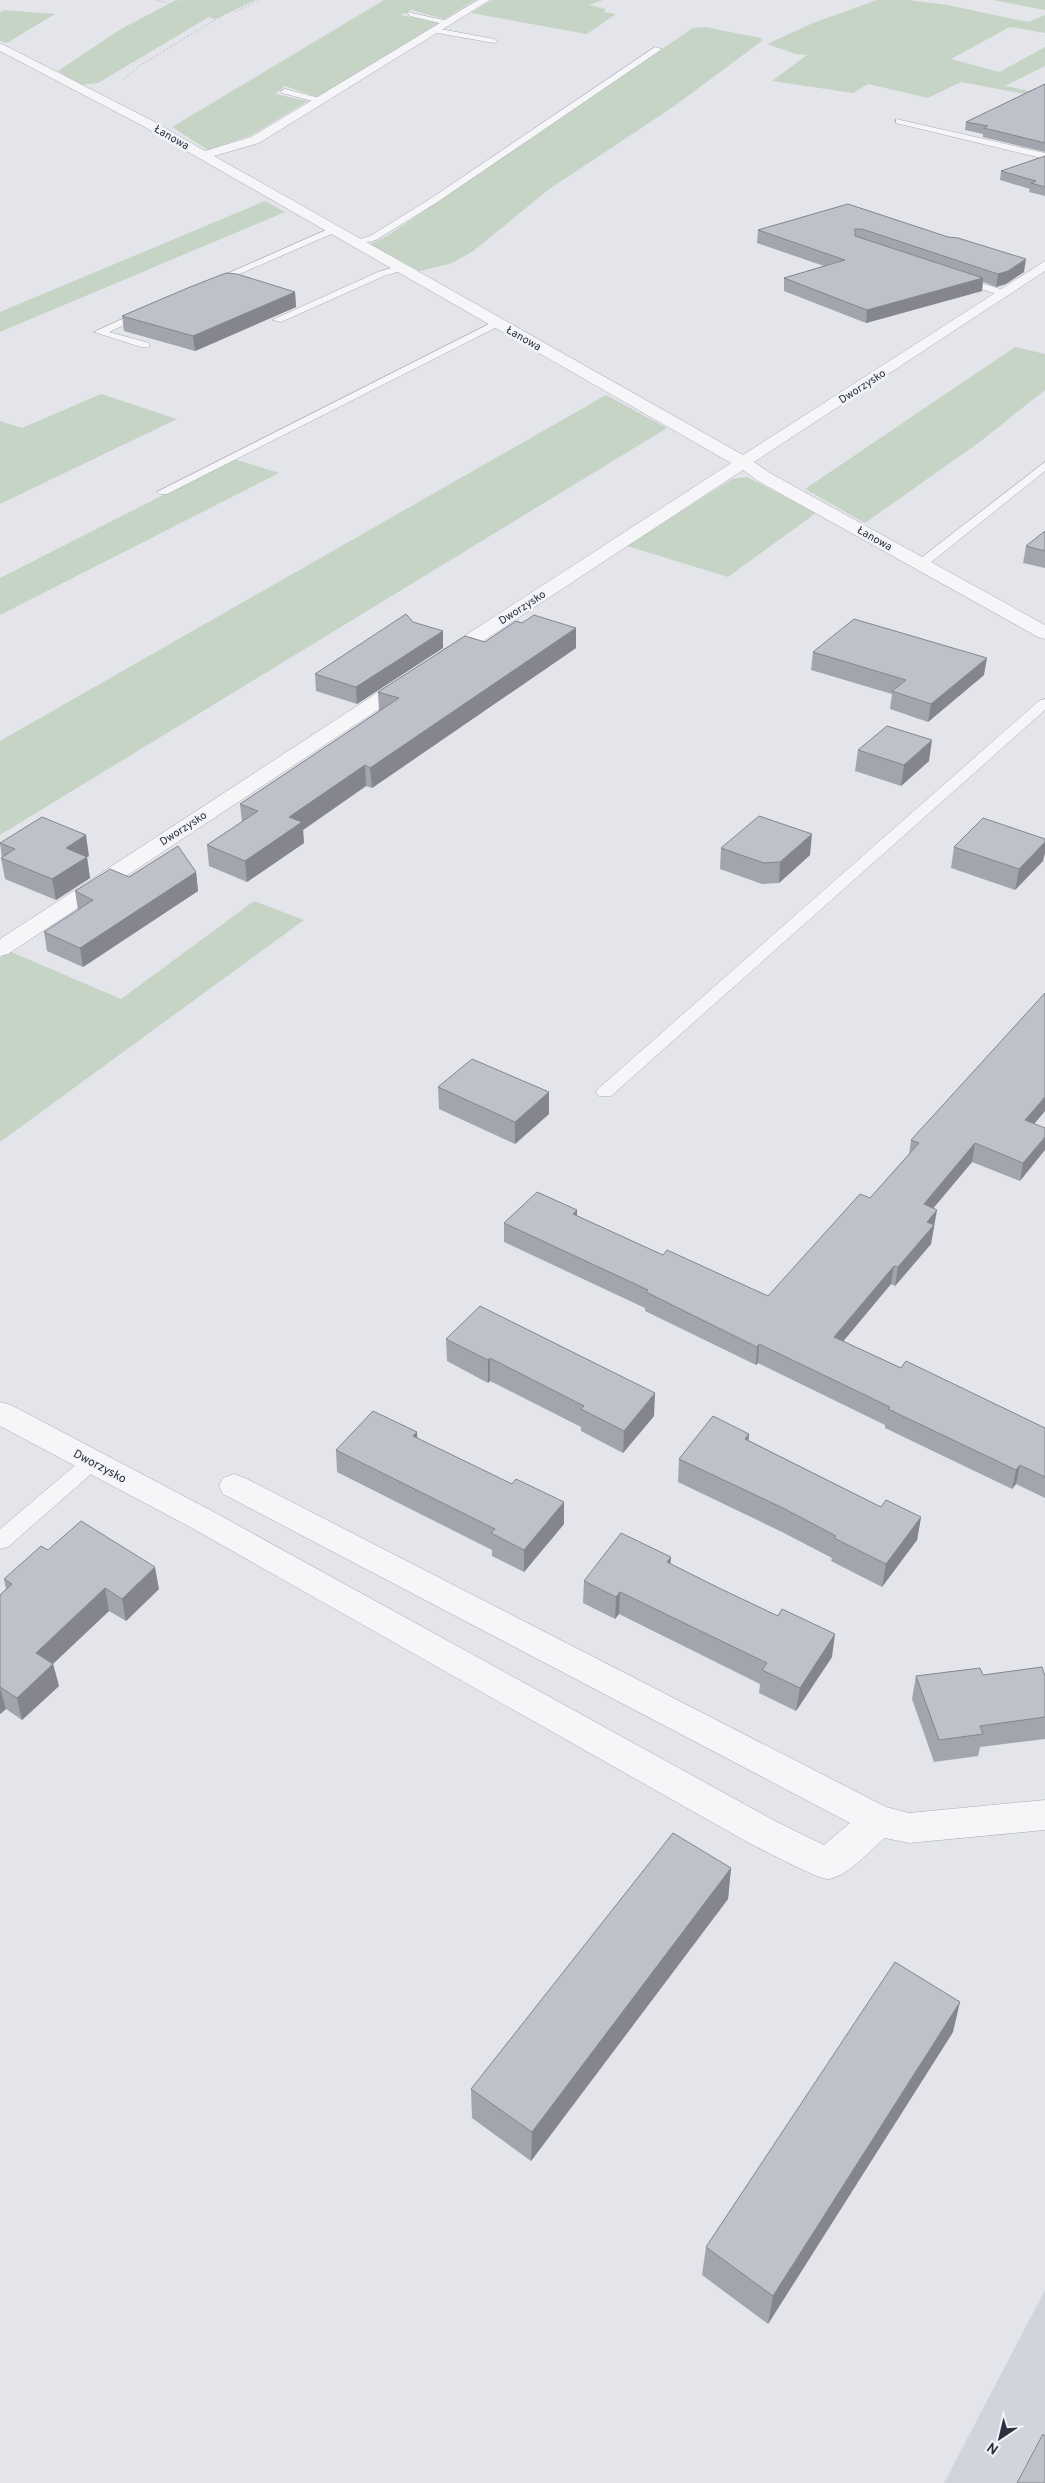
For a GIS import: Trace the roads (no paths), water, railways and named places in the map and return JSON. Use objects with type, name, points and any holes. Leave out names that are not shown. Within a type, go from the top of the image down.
[{"type":"street","points":[[204,156],[255,140],[485,0]]},
{"type":"street","name":"Łanowa","points":[[0,47],[204,156],[744,463],[764,477],[1045,633]]},
{"type":"street","name":"Dworzysko","points":[[0,949],[1045,265]]},
{"type":"street","name":"Dworzysko","points":[[0,1413],[201,1519],[753,1827],[827,1864],[879,1821]]},
{"type":"street","points":[[234,1486],[879,1821],[909,1828],[1045,1815]]},
{"type":"lane","points":[[410,14],[448,23]]},
{"type":"lane","points":[[435,30],[494,41]]},
{"type":"lane","points":[[355,242],[373,238],[433,201],[658,49]]},
{"type":"lane","points":[[285,91],[320,101]]},
{"type":"lane","points":[[899,121],[1045,156]]},
{"type":"lane","points":[[199,288],[334,230]]},
{"type":"lane","points":[[277,320],[381,274],[401,268]]},
{"type":"lane","points":[[950,276],[1004,293]]},
{"type":"lane","points":[[145,345],[99,332],[154,308]]},
{"type":"lane","points":[[163,492],[497,323]]},
{"type":"lane","points":[[922,564],[1045,465]]},
{"type":"lane","points":[[605,1092],[1045,703]]},
{"type":"lane","points":[[0,1541],[92,1462]]}]
